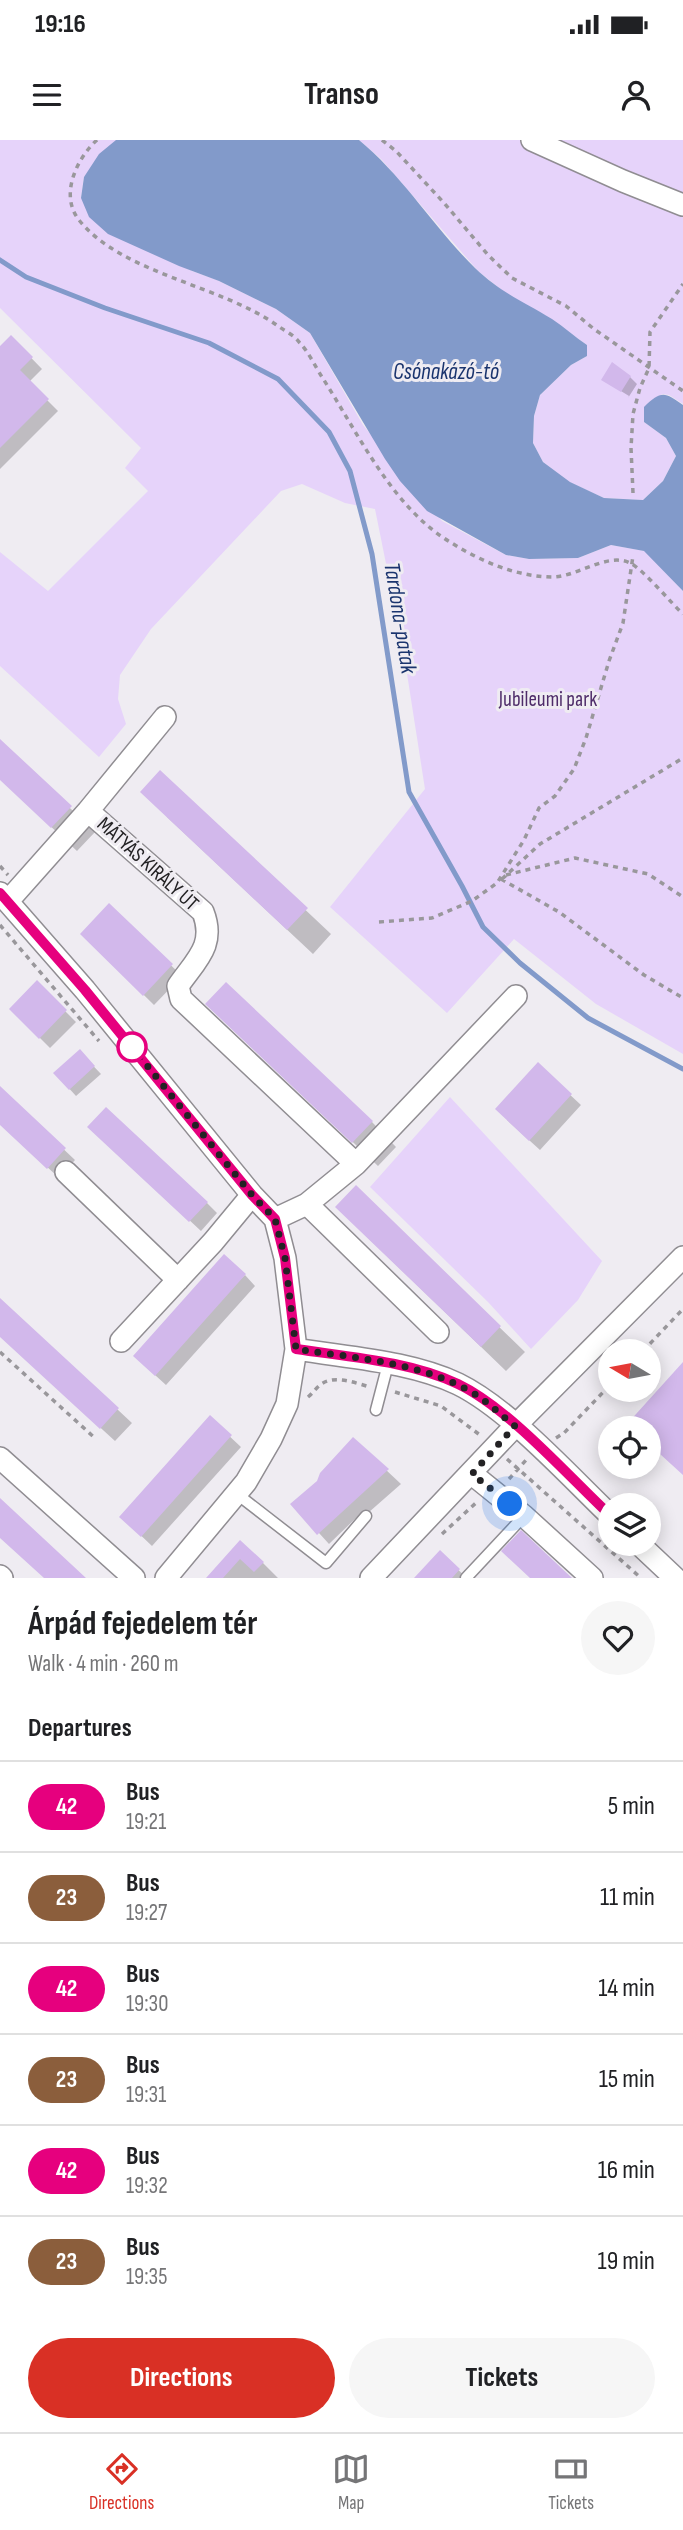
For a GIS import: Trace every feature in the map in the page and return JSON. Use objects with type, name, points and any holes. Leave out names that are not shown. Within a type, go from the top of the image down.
[{"type":"street","points":[[532,140],[683,205]]},
{"type":"street","name":"MÁTYÁS KIRÁLY ÚT","points":[[165,718],[88,811],[203,912],[208,925],[207,943],[178,986],[181,999],[356,1164]]},
{"type":"street","points":[[88,811],[4,897],[85,990],[252,1195],[275,1219],[285,1258],[296,1349],[286,1405],[271,1439],[237,1494],[166,1578]]},
{"type":"street","points":[[275,1219],[307,1204],[356,1164],[516,996]]},
{"type":"street","points":[[66,1172],[178,1280]]},
{"type":"street","points":[[121,1341],[213,1242],[252,1195]]},
{"type":"street","points":[[307,1204],[438,1332]]},
{"type":"street","points":[[371,1578],[515,1426],[683,1257]]},
{"type":"street","points":[[296,1349],[388,1364],[456,1384],[475,1394],[515,1426],[598,1504]]},
{"type":"street","points":[[0,1458],[134,1578]]},
{"type":"street","points":[[472,1474],[524,1516],[592,1578]]},
{"type":"street","points":[[652,1556],[675,1578]]},
{"type":"lane","points":[[376,1410],[388,1364]]},
{"type":"lane","points":[[237,1494],[326,1563],[366,1516]]},
{"type":"lane","points":[[466,1578],[524,1516]]},
{"type":"path","points":[[97,140],[78,164],[72,182],[71,202],[77,218],[99,240],[151,268],[263,315],[299,341],[375,462],[414,514],[448,541],[490,564],[521,573],[556,577],[615,559],[632,563],[683,614]]},
{"type":"path","points":[[382,140],[396,151],[488,255],[512,278],[566,306],[594,329],[683,391]]},
{"type":"path","points":[[633,493],[633,414],[649,368],[650,332],[683,284]]},
{"type":"path","points":[[497,883],[524,840],[539,808],[555,796],[574,769],[623,623],[633,556]]},
{"type":"path","points":[[379,922],[432,918],[472,901],[497,883],[540,844],[683,758]]},
{"type":"path","points":[[505,875],[575,858],[648,874],[683,897]]},
{"type":"path","points":[[501,879],[559,912],[644,975],[683,998]]},
{"type":"path","points":[[654,1339],[683,1309]]},
{"type":"path","points":[[0,1352],[96,1439]]},
{"type":"green space","name":"Jubileumi park","points":[[0,140],[117,140],[84,177],[81,198],[192,271],[217,280],[276,309],[310,333],[363,425],[442,521],[506,555],[529,559],[578,558],[611,545],[645,551],[683,591],[683,1054],[596,1004],[514,939],[447,1013],[330,907],[425,789],[403,648],[375,509],[345,503],[302,484],[281,491],[151,629],[120,675],[118,699],[126,724],[99,757],[0,666],[0,552],[48,591],[148,491],[125,468],[141,448],[0,308]]},
{"type":"green space","points":[[359,140],[683,140],[683,404],[669,395],[662,394],[644,422],[666,438],[676,456],[663,481],[643,500],[604,498],[569,482],[543,462],[533,443],[534,416],[540,395],[571,365],[587,356],[587,345],[546,316],[509,296],[478,271],[381,159]]},
{"type":"green space","points":[[450,1097],[602,1261],[578,1300],[531,1349],[488,1302],[370,1187]]},
{"type":"water","name":"Csónakázó-tó","points":[[116,140],[359,140],[390,170],[460,253],[485,277],[552,319],[587,345],[587,356],[571,365],[540,395],[534,416],[533,443],[543,462],[570,482],[604,498],[643,500],[663,481],[676,456],[666,438],[644,422],[644,407],[659,395],[672,397],[683,405],[683,591],[644,551],[611,545],[578,558],[529,559],[506,555],[427,511],[400,481],[385,459],[310,333],[276,309],[219,281],[108,234],[89,217],[81,198],[84,177],[99,154]]},
{"type":"building","points":[[11,335],[33,357],[20,370],[49,399],[0,448],[0,346]]},
{"type":"building","points":[[612,362],[631,376],[621,392],[601,380]]},
{"type":"building","points":[[0,739],[72,806],[51,828],[0,780]]},
{"type":"building","points":[[160,770],[308,908],[287,930],[140,792]]},
{"type":"building","points":[[109,903],[173,964],[143,996],[80,934]]},
{"type":"building","points":[[37,980],[67,1010],[39,1039],[9,1009]]},
{"type":"building","points":[[226,982],[373,1121],[352,1143],[205,1004]]},
{"type":"building","points":[[80,1049],[95,1066],[69,1090],[53,1073]]},
{"type":"building","points":[[538,1062],[572,1094],[529,1141],[495,1109]]},
{"type":"building","points":[[0,1086],[66,1148],[47,1169],[0,1125]]},
{"type":"building","points":[[106,1107],[208,1202],[189,1222],[87,1127]]},
{"type":"building","points":[[356,1185],[501,1326],[481,1347],[335,1207]]},
{"type":"building","points":[[224,1254],[246,1274],[155,1376],[133,1356]]},
{"type":"building","points":[[0,1298],[119,1408],[100,1429],[0,1337]]},
{"type":"building","points":[[683,1362],[683,1475],[661,1455],[661,1416],[634,1416],[647,1402],[662,1402],[662,1385]]},
{"type":"building","points":[[210,1415],[232,1435],[141,1537],[119,1517]]},
{"type":"building","points":[[353,1437],[389,1469],[317,1535],[290,1504],[317,1481],[320,1473]]},
{"type":"building","points":[[0,1498],[86,1578],[44,1578],[0,1538]]},
{"type":"building","points":[[521,1530],[572,1578],[530,1578],[501,1551]]},
{"type":"building","points":[[240,1540],[264,1562],[254,1572],[240,1559],[223,1578],[206,1578]]},
{"type":"building","points":[[440,1550],[460,1569],[452,1578],[414,1578]]},
{"type":"waterway","name":"Tardona-patak","points":[[0,260],[26,277],[105,308],[209,343],[278,379],[329,432],[350,471],[372,554],[409,792],[483,927],[520,963],[588,1018],[683,1069]]},
{"type":"bus line","name":"42","points":[[0,893],[85,990],[252,1195],[275,1219],[285,1258],[296,1349],[388,1364],[456,1384],[475,1394],[515,1426],[598,1504]]},
{"type":"route","points":[[132,1047],[252,1195],[275,1219],[285,1258],[296,1349],[388,1364],[439,1377],[475,1394],[515,1426],[472,1474],[510,1504]]}]
